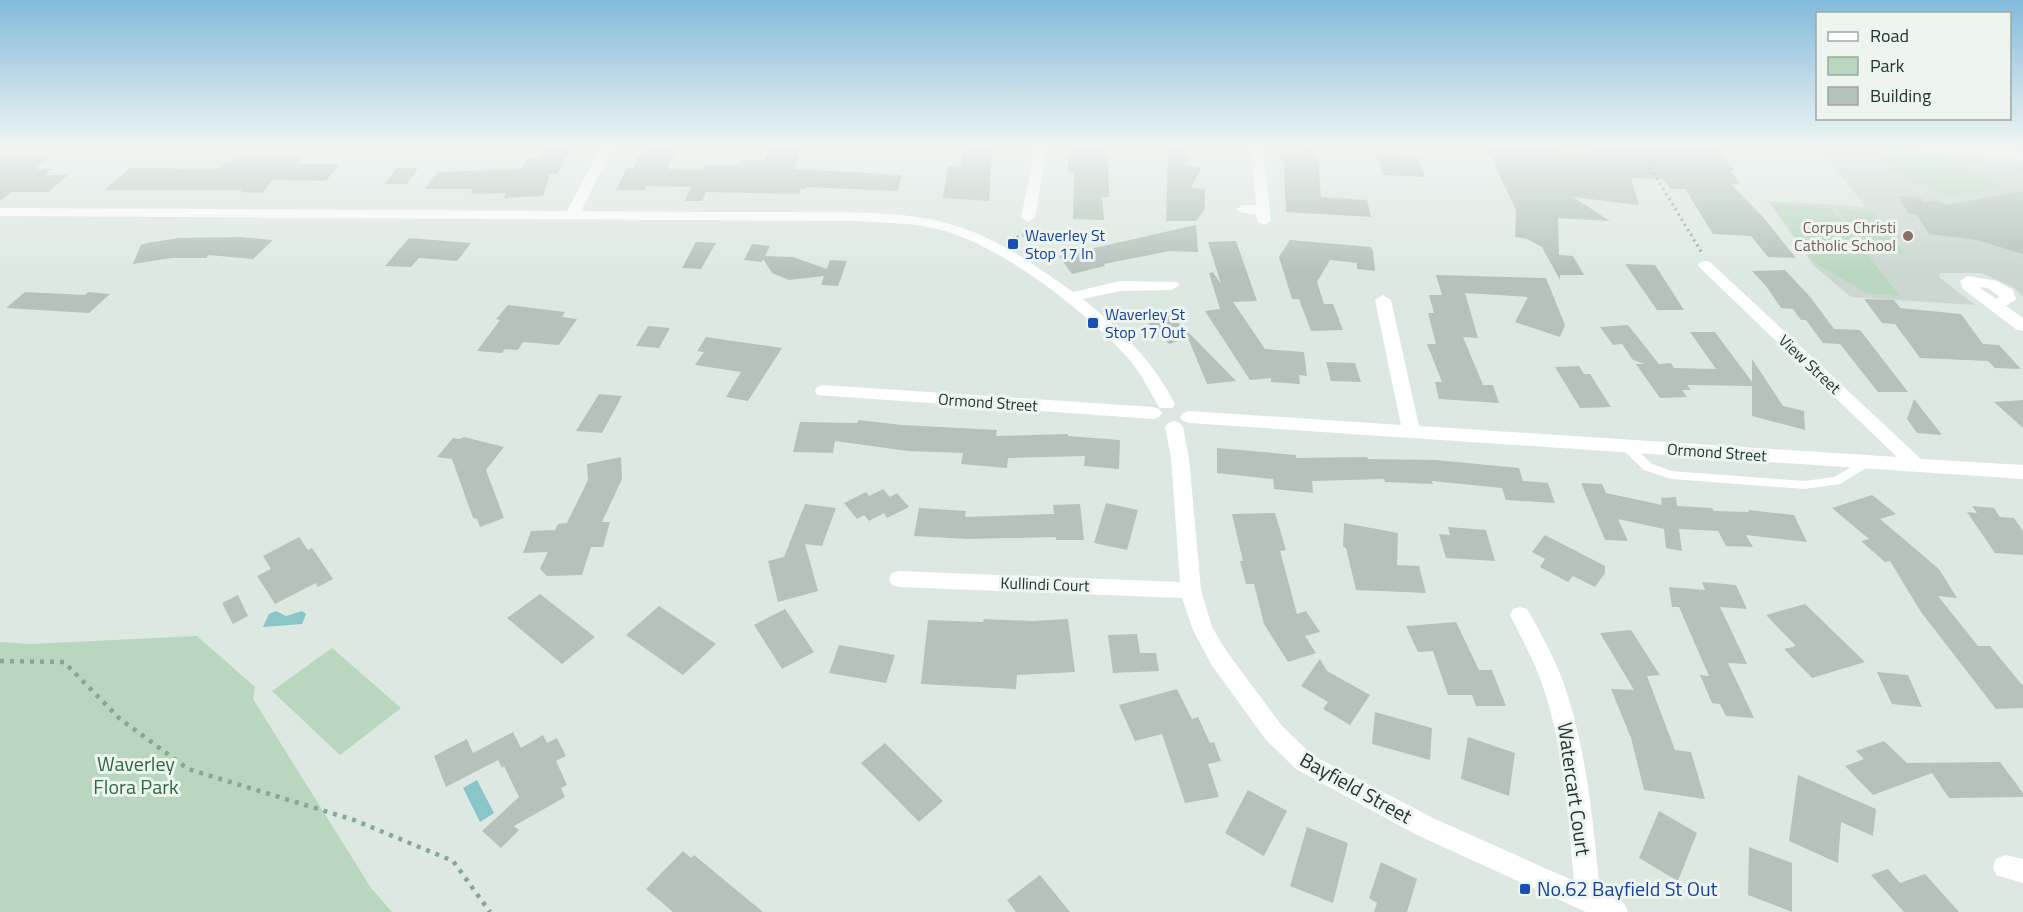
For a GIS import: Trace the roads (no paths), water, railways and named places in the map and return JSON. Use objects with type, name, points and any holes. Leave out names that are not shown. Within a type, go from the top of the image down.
[{"type":"street","points":[[572,215],[585,190]]},
{"type":"street","points":[[1028,218],[1033,190]]},
{"type":"street","points":[[1243,209],[1263,215],[1261,190]]},
{"type":"street","points":[[0,212],[859,217],[906,220],[936,225],[992,245],[1069,298],[1133,351],[1152,375],[1159,408],[1181,406],[1182,422]]},
{"type":"street","name":"View Street","points":[[1705,265],[1915,464]]},
{"type":"street","points":[[1069,298],[1120,286],[1172,285]]},
{"type":"street","points":[[1383,300],[1412,433]]},
{"type":"street","points":[[1996,306],[2023,326]]},
{"type":"street","name":"Ormond Street","points":[[824,391],[1159,408]]},
{"type":"street","name":"Ormond Street","points":[[1182,422],[1412,433],[2023,472]]},
{"type":"street","name":"Bayfield Street","points":[[1182,422],[1180,458],[1191,590],[1195,610],[1219,658],[1274,733],[1304,762],[1426,827],[1615,912]]},
{"type":"street","name":"Kullindi Court","points":[[899,579],[1191,590]]},
{"type":"street","name":"Watercart Court","points":[[1520,615],[1537,643],[1551,674],[1572,750],[1588,900]]},
{"type":"lane","points":[[1627,447],[1648,467],[1671,475],[1804,485],[1836,481],[1867,462]]},
{"type":"water","points":[[276,611],[286,616],[302,611],[306,614],[302,624],[263,627],[269,614]]},
{"type":"water","points":[[477,780],[494,813],[480,822],[463,788]]},
{"type":"place","name":"Corpus Christi Catholic School","points":[[1908,236]]},
{"type":"place","name":"Waverley St Stop 17 In","points":[[1013,244]]},
{"type":"place","name":"Waverley St Stop 17 Out","points":[[1093,323]]},
{"type":"place","name":"No.62 Bayfield St Out","points":[[1525,889]]},
{"type":"park label","name":"Waverley Flora Park","points":[[136,776]]}]
